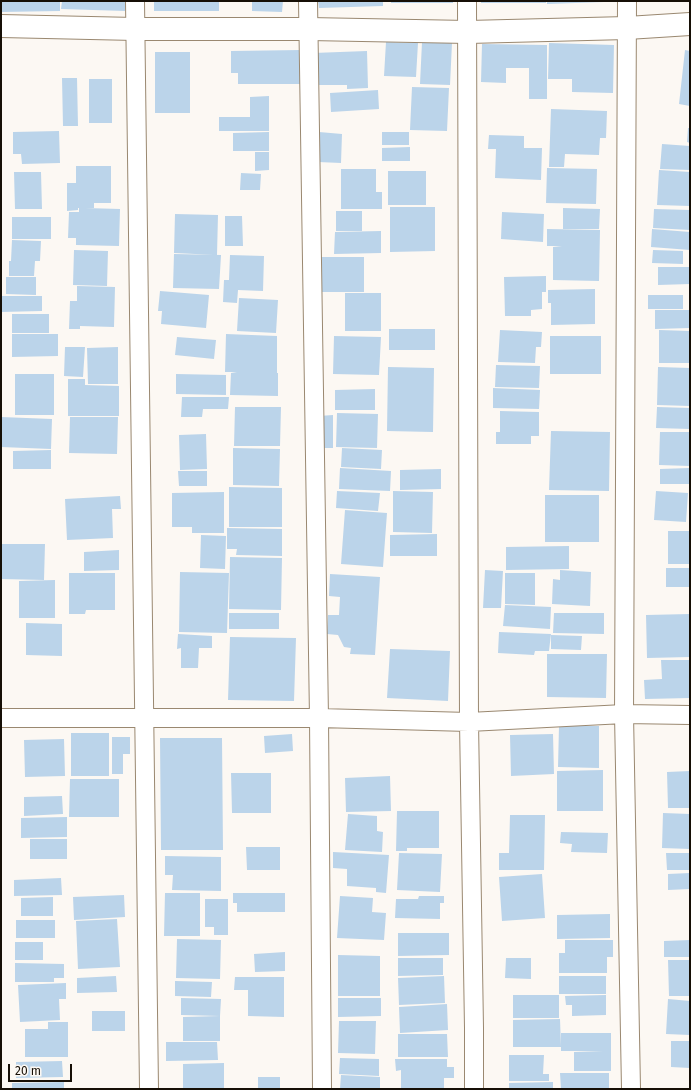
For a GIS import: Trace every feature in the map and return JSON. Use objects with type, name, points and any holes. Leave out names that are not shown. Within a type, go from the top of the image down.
[{"type":"street","points":[[135,1],[149,1089]]},
{"type":"street","points":[[308,1],[319,718],[322,1089]]},
{"type":"street","points":[[467,1],[469,722],[474,1089]]},
{"type":"street","points":[[627,1],[624,714],[631,1089]]},
{"type":"street","points":[[1,26],[135,29],[309,29],[468,32],[627,28],[690,24]]},
{"type":"street","points":[[1,718],[319,718],[469,722],[624,714],[690,714]]},
{"type":"building","points":[[1,1],[60,1],[60,11],[1,12]]},
{"type":"building","points":[[62,1],[126,1],[125,11],[61,9]]},
{"type":"building","points":[[154,1],[219,1],[219,11],[154,11]]},
{"type":"building","points":[[252,1],[283,1],[282,12],[252,11]]},
{"type":"building","points":[[318,1],[383,1],[383,6],[319,8]]},
{"type":"building","points":[[391,1],[453,1],[453,3],[391,3]]},
{"type":"building","points":[[481,1],[546,1],[546,3],[481,3]]},
{"type":"building","points":[[547,1],[604,1],[604,2],[547,4]]},
{"type":"building","points":[[386,42],[418,43],[416,77],[384,76]]},
{"type":"building","points":[[422,42],[452,43],[450,85],[420,84]]},
{"type":"building","points":[[549,43],[614,45],[613,93],[572,92],[572,79],[548,79]]},
{"type":"building","points":[[482,44],[547,45],[547,99],[529,99],[529,68],[506,68],[506,83],[481,82]]},
{"type":"building","points":[[301,50],[302,84],[238,84],[238,73],[231,73],[231,51]]},
{"type":"building","points":[[685,50],[690,51],[690,106],[679,104]]},
{"type":"building","points":[[367,51],[368,88],[347,89],[347,85],[314,85],[313,53]]},
{"type":"building","points":[[155,52],[190,52],[190,113],[155,113]]},
{"type":"building","points":[[62,78],[77,78],[78,126],[63,126]]},
{"type":"building","points":[[89,79],[112,79],[112,123],[89,123]]},
{"type":"building","points":[[412,87],[449,88],[447,131],[410,130]]},
{"type":"building","points":[[378,90],[379,109],[331,112],[330,93]]},
{"type":"building","points":[[269,96],[269,131],[219,131],[219,117],[250,117],[250,97]]},
{"type":"building","points":[[551,109],[607,111],[606,138],[600,138],[599,155],[565,154],[564,167],[549,167]]},
{"type":"building","points":[[688,128],[690,128],[690,143],[687,142]]},
{"type":"building","points":[[59,131],[60,163],[22,164],[21,154],[13,154],[13,132]]},
{"type":"building","points":[[269,132],[269,151],[233,151],[233,133]]},
{"type":"building","points":[[319,132],[342,134],[341,163],[318,162]]},
{"type":"building","points":[[382,132],[409,132],[409,145],[382,145]]},
{"type":"building","points":[[489,135],[524,136],[524,148],[542,148],[541,180],[495,178],[496,149],[488,149]]},
{"type":"building","points":[[662,144],[690,146],[690,170],[660,169]]},
{"type":"building","points":[[410,147],[410,161],[382,161],[382,148]]},
{"type":"building","points":[[255,152],[269,152],[269,170],[255,171]]},
{"type":"building","points":[[76,166],[111,166],[111,203],[94,203],[94,208],[85,208],[120,209],[119,246],[76,245],[76,238],[68,238],[69,212],[79,212],[79,208],[78,210],[67,211],[67,183],[76,183]]},
{"type":"building","points":[[547,168],[597,169],[596,204],[546,203]]},
{"type":"building","points":[[341,169],[376,169],[376,192],[382,192],[382,209],[341,209]]},
{"type":"building","points":[[659,170],[690,172],[690,206],[657,205]]},
{"type":"building","points":[[388,171],[426,171],[426,205],[388,205]]},
{"type":"building","points":[[14,172],[41,172],[42,209],[15,209]]},
{"type":"building","points":[[241,173],[261,174],[260,190],[240,190]]},
{"type":"building","points":[[390,207],[435,207],[435,251],[390,252]]},
{"type":"building","points":[[563,208],[600,209],[599,229],[563,229]]},
{"type":"building","points":[[654,209],[690,210],[690,230],[653,228]]},
{"type":"building","points":[[336,211],[362,211],[362,231],[336,231]]},
{"type":"building","points":[[502,212],[544,214],[543,242],[501,239]]},
{"type":"building","points":[[175,214],[218,215],[217,255],[174,253]]},
{"type":"building","points":[[225,216],[242,216],[243,246],[225,246]]},
{"type":"building","points":[[12,217],[51,217],[51,239],[12,239]]},
{"type":"building","points":[[547,229],[600,230],[599,281],[553,280],[553,247],[562,246],[547,246]]},
{"type":"building","points":[[652,229],[690,232],[690,250],[651,247]]},
{"type":"building","points":[[381,231],[381,253],[334,254],[335,232]]},
{"type":"building","points":[[12,240],[41,241],[40,261],[35,261],[34,276],[9,276],[9,261],[11,261]]},
{"type":"building","points":[[74,250],[108,251],[107,286],[73,285]]},
{"type":"building","points":[[653,250],[683,251],[683,264],[652,263]]},
{"type":"building","points":[[174,254],[221,255],[219,289],[173,288]]},
{"type":"building","points":[[230,255],[264,256],[263,291],[238,290],[237,303],[223,302],[224,280],[229,280]]},
{"type":"building","points":[[317,257],[364,257],[364,292],[318,292]]},
{"type":"building","points":[[658,267],[690,267],[690,284],[658,285]]},
{"type":"building","points":[[546,276],[546,292],[542,292],[542,309],[531,310],[531,316],[505,316],[504,277]]},
{"type":"building","points":[[6,277],[36,277],[36,295],[6,294]]},
{"type":"building","points":[[77,286],[115,287],[114,327],[80,326],[80,329],[69,329],[70,301],[77,301]]},
{"type":"building","points":[[595,289],[595,324],[551,325],[551,303],[548,303],[548,290]]},
{"type":"building","points":[[160,291],[209,295],[206,328],[161,324],[162,311],[158,311]]},
{"type":"building","points":[[345,293],[381,293],[381,331],[345,331]]},
{"type":"building","points":[[648,295],[683,295],[683,309],[648,309]]},
{"type":"building","points":[[1,296],[42,296],[42,311],[1,312]]},
{"type":"building","points":[[239,298],[278,300],[276,333],[237,331]]},
{"type":"building","points":[[655,310],[690,310],[690,328],[655,329]]},
{"type":"building","points":[[12,314],[49,314],[49,333],[12,333]]},
{"type":"building","points":[[389,329],[435,329],[435,350],[389,350]]},
{"type":"building","points":[[500,330],[542,332],[541,347],[536,347],[535,363],[498,362]]},
{"type":"building","points":[[659,330],[690,331],[690,363],[659,363]]},
{"type":"building","points":[[12,334],[58,334],[58,356],[12,357]]},
{"type":"building","points":[[226,334],[277,336],[278,396],[230,395],[231,373],[237,372],[225,372]]},
{"type":"building","points":[[334,336],[381,337],[379,375],[333,374]]},
{"type":"building","points":[[550,336],[601,336],[601,374],[550,374]]},
{"type":"building","points":[[177,337],[216,340],[214,359],[175,355]]},
{"type":"building","points":[[65,347],[85,347],[83,377],[64,376]]},
{"type":"building","points":[[118,347],[118,384],[88,384],[87,348]]},
{"type":"building","points":[[496,365],[540,366],[539,388],[495,387]]},
{"type":"building","points":[[388,367],[434,368],[433,432],[387,431]]},
{"type":"building","points":[[658,367],[690,368],[690,406],[657,405]]},
{"type":"building","points":[[15,374],[54,374],[54,415],[15,415]]},
{"type":"building","points":[[176,374],[226,375],[226,395],[176,394]]},
{"type":"building","points":[[68,379],[85,379],[85,385],[119,386],[119,416],[68,416]]},
{"type":"building","points":[[493,388],[540,390],[539,409],[493,408]]},
{"type":"building","points":[[375,389],[375,410],[335,410],[335,390]]},
{"type":"building","points":[[182,397],[229,397],[228,409],[203,409],[202,417],[181,417]]},
{"type":"building","points":[[235,407],[281,407],[280,446],[234,446]]},
{"type":"building","points":[[657,407],[690,408],[690,429],[656,428]]},
{"type":"building","points":[[500,411],[539,412],[539,436],[531,436],[531,444],[496,444],[496,432],[500,432]]},
{"type":"building","points":[[337,413],[378,414],[377,448],[336,447]]},
{"type":"building","points":[[333,415],[333,448],[319,448],[319,416]]},
{"type":"building","points":[[1,417],[52,419],[51,449],[1,447]]},
{"type":"building","points":[[70,417],[118,417],[117,454],[69,453]]},
{"type":"building","points":[[551,431],[610,432],[609,491],[549,490]]},
{"type":"building","points":[[660,432],[690,432],[690,466],[659,465]]},
{"type":"building","points":[[206,434],[207,469],[180,470],[179,435]]},
{"type":"building","points":[[233,448],[280,449],[279,486],[233,485]]},
{"type":"building","points":[[342,448],[382,450],[381,469],[341,467]]},
{"type":"building","points":[[51,450],[51,469],[13,469],[13,451]]},
{"type":"building","points":[[340,468],[391,471],[390,491],[339,489]]},
{"type":"building","points":[[690,468],[690,484],[660,484],[660,469]]},
{"type":"building","points":[[441,469],[441,489],[400,490],[400,470]]},
{"type":"building","points":[[178,471],[207,471],[207,486],[179,486]]},
{"type":"building","points":[[229,487],[282,488],[282,527],[229,527]]},
{"type":"building","points":[[337,491],[380,493],[378,511],[336,508]]},
{"type":"building","points":[[393,491],[433,492],[432,533],[393,532]]},
{"type":"building","points":[[656,491],[688,493],[686,522],[654,520]]},
{"type":"building","points":[[224,492],[224,533],[192,533],[192,527],[172,527],[172,493]]},
{"type":"building","points":[[545,495],[599,495],[599,542],[545,542]]},
{"type":"building","points":[[120,496],[121,509],[112,509],[113,538],[67,540],[65,499]]},
{"type":"building","points":[[345,510],[387,513],[383,567],[341,564]]},
{"type":"building","points":[[227,528],[282,529],[282,556],[236,555],[237,549],[227,549]]},
{"type":"building","points":[[668,531],[690,531],[690,564],[668,564]]},
{"type":"building","points":[[437,534],[437,556],[390,556],[390,535]]},
{"type":"building","points":[[201,535],[226,536],[225,569],[200,568]]},
{"type":"building","points":[[1,544],[45,544],[44,580],[1,579]]},
{"type":"building","points":[[569,546],[569,569],[506,570],[506,547]]},
{"type":"building","points":[[119,550],[119,570],[84,571],[84,552]]},
{"type":"building","points":[[230,557],[282,558],[281,610],[229,609]]},
{"type":"building","points":[[666,568],[690,568],[690,587],[666,587]]},
{"type":"building","points":[[485,570],[503,571],[501,608],[483,608]]},
{"type":"building","points":[[560,570],[591,572],[590,606],[552,604],[553,579],[560,580]]},
{"type":"building","points":[[180,572],[229,573],[227,633],[179,632]]},
{"type":"building","points":[[69,573],[115,573],[115,610],[86,610],[85,614],[69,614]]},
{"type":"building","points":[[505,573],[535,573],[535,605],[505,604]]},
{"type":"building","points":[[330,574],[380,577],[375,655],[350,654],[351,648],[344,647],[338,635],[327,634],[328,615],[339,615],[340,597],[329,596]]},
{"type":"building","points":[[55,580],[55,618],[19,618],[19,581]]},
{"type":"building","points":[[505,605],[551,607],[550,629],[503,626]]},
{"type":"building","points":[[229,613],[279,613],[279,629],[229,629]]},
{"type":"building","points":[[554,613],[604,613],[604,634],[553,633]]},
{"type":"building","points":[[690,614],[690,657],[647,658],[646,615]]},
{"type":"building","points":[[26,623],[62,624],[62,656],[26,655]]},
{"type":"building","points":[[499,632],[551,634],[549,651],[535,651],[534,655],[498,653]]},
{"type":"building","points":[[178,634],[212,636],[212,648],[199,648],[198,668],[181,668],[181,648],[177,649]]},
{"type":"building","points":[[551,635],[582,636],[581,650],[551,649]]},
{"type":"building","points":[[230,637],[296,638],[294,701],[228,700]]},
{"type":"building","points":[[390,649],[450,651],[448,701],[387,698]]},
{"type":"building","points":[[547,654],[607,654],[606,698],[547,697]]},
{"type":"building","points":[[661,660],[690,660],[690,698],[645,699],[644,680],[662,679]]},
{"type":"building","points":[[559,726],[599,726],[599,768],[558,767]]},
{"type":"building","points":[[71,733],[109,733],[109,776],[71,776]]},
{"type":"building","points":[[292,734],[293,751],[265,753],[264,736]]},
{"type":"building","points":[[553,734],[554,774],[511,776],[510,735]]},
{"type":"building","points":[[112,737],[130,737],[130,754],[123,754],[123,774],[112,774]]},
{"type":"building","points":[[160,738],[222,738],[223,850],[161,850]]},
{"type":"building","points":[[64,739],[65,776],[25,777],[24,740]]},
{"type":"building","points":[[603,770],[603,811],[557,811],[557,771]]},
{"type":"building","points":[[690,771],[690,808],[668,808],[667,772]]},
{"type":"building","points":[[231,773],[271,773],[271,813],[232,813]]},
{"type":"building","points":[[390,776],[391,811],[346,812],[345,778]]},
{"type":"building","points":[[70,779],[119,779],[119,817],[69,817]]},
{"type":"building","points":[[62,796],[63,814],[24,816],[24,797]]},
{"type":"building","points":[[397,811],[439,811],[439,848],[407,848],[407,851],[396,851]]},
{"type":"building","points":[[663,813],[690,814],[690,849],[662,848]]},
{"type":"building","points":[[348,814],[377,816],[377,831],[383,832],[382,852],[345,850]]},
{"type":"building","points":[[510,815],[545,815],[544,870],[499,870],[499,853],[509,853]]},
{"type":"building","points":[[67,817],[67,837],[21,838],[21,818]]},
{"type":"building","points":[[561,832],[608,833],[607,853],[571,852],[572,844],[560,843]]},
{"type":"building","points":[[30,839],[67,839],[67,859],[30,859]]},
{"type":"building","points":[[246,847],[280,847],[280,870],[247,870]]},
{"type":"building","points":[[333,852],[389,855],[386,893],[376,892],[376,888],[347,886],[347,869],[333,868]]},
{"type":"building","points":[[399,853],[442,854],[440,892],[397,890]]},
{"type":"building","points":[[666,853],[690,853],[690,870],[667,870]]},
{"type":"building","points":[[165,856],[221,857],[221,891],[172,890],[173,875],[165,875]]},
{"type":"building","points":[[690,873],[690,889],[668,890],[668,874]]},
{"type":"building","points":[[542,874],[545,918],[502,921],[499,877]]},
{"type":"building","points":[[61,878],[62,895],[14,896],[14,880]]},
{"type":"building","points":[[165,893],[200,893],[200,936],[164,936]]},
{"type":"building","points":[[233,893],[285,893],[285,912],[237,912],[237,903],[233,903]]},
{"type":"building","points":[[124,895],[125,917],[74,920],[73,897]]},
{"type":"building","points":[[340,896],[373,898],[372,912],[386,913],[384,940],[337,938]]},
{"type":"building","points":[[419,896],[444,896],[444,903],[440,903],[440,919],[395,918],[396,899],[418,899]]},
{"type":"building","points":[[53,897],[53,916],[21,916],[21,898]]},
{"type":"building","points":[[205,899],[228,899],[228,935],[214,935],[214,927],[205,927]]},
{"type":"building","points":[[610,914],[610,938],[557,939],[557,915]]},
{"type":"building","points":[[117,919],[120,967],[78,969],[76,921]]},
{"type":"building","points":[[16,920],[55,920],[55,938],[16,938]]},
{"type":"building","points":[[398,933],[449,933],[449,955],[398,956]]},
{"type":"building","points":[[177,939],[221,940],[220,979],[176,978]]},
{"type":"building","points":[[565,940],[613,940],[613,957],[607,957],[607,973],[559,973],[559,953],[565,953]]},
{"type":"building","points":[[690,940],[690,957],[664,957],[664,941]]},
{"type":"building","points":[[15,942],[43,942],[43,960],[15,960]]},
{"type":"building","points":[[285,952],[285,971],[255,972],[254,954]]},
{"type":"building","points":[[338,955],[380,956],[380,996],[338,996]]},
{"type":"building","points":[[398,958],[443,958],[443,975],[398,976]]},
{"type":"building","points":[[506,958],[531,958],[531,979],[505,978]]},
{"type":"building","points":[[668,960],[690,960],[690,996],[669,996]]},
{"type":"building","points":[[15,963],[64,964],[64,978],[54,978],[54,982],[15,982]]},
{"type":"building","points":[[116,976],[117,992],[77,993],[77,978]]},
{"type":"building","points":[[444,976],[445,1003],[399,1005],[398,978]]},
{"type":"building","points":[[559,976],[606,976],[606,994],[559,994]]},
{"type":"building","points":[[235,977],[284,977],[284,1017],[248,1016],[248,990],[234,990]]},
{"type":"building","points":[[175,981],[212,982],[211,997],[175,996]]},
{"type":"building","points":[[66,983],[66,999],[59,999],[60,1020],[20,1022],[18,985]]},
{"type":"building","points":[[513,995],[559,995],[559,1018],[513,1018]]},
{"type":"building","points":[[606,995],[606,1015],[572,1016],[572,1005],[566,1005],[565,996]]},
{"type":"building","points":[[181,998],[221,999],[220,1016],[181,1015]]},
{"type":"building","points":[[338,998],[381,998],[381,1016],[338,1017]]},
{"type":"building","points":[[668,999],[690,1001],[690,1035],[666,1034]]},
{"type":"building","points":[[447,1004],[448,1030],[400,1033],[399,1007]]},
{"type":"building","points":[[92,1011],[125,1011],[125,1031],[92,1031]]},
{"type":"building","points":[[220,1016],[220,1041],[183,1041],[183,1017]]},
{"type":"building","points":[[560,1019],[561,1047],[513,1047],[513,1020]]},
{"type":"building","points":[[339,1021],[376,1021],[375,1054],[338,1053]]},
{"type":"building","points":[[48,1022],[68,1022],[68,1057],[25,1057],[25,1029],[48,1029]]},
{"type":"building","points":[[561,1033],[611,1033],[611,1071],[574,1071],[574,1052],[603,1051],[561,1051]]},
{"type":"building","points":[[398,1034],[447,1034],[448,1057],[398,1057]]},
{"type":"building","points":[[671,1041],[690,1041],[690,1068],[671,1067]]},
{"type":"building","points":[[166,1042],[217,1042],[218,1060],[166,1061]]},
{"type":"building","points":[[509,1055],[544,1055],[543,1074],[549,1074],[549,1081],[509,1081]]},
{"type":"building","points":[[340,1058],[379,1059],[379,1076],[339,1074]]},
{"type":"building","points":[[395,1059],[447,1059],[447,1067],[454,1067],[454,1078],[444,1078],[444,1089],[401,1089],[401,1070],[396,1071]]},
{"type":"building","points":[[62,1061],[63,1077],[16,1078],[16,1062]]},
{"type":"building","points":[[224,1063],[224,1089],[183,1089],[183,1064]]},
{"type":"building","points":[[560,1073],[609,1073],[609,1089],[561,1089]]},
{"type":"building","points":[[341,1075],[380,1077],[380,1089],[340,1089]]},
{"type":"building","points":[[258,1077],[280,1077],[280,1089],[258,1089]]},
{"type":"building","points":[[64,1082],[64,1089],[12,1089],[12,1083]]},
{"type":"building","points":[[553,1082],[553,1089],[509,1089],[509,1083]]}]
